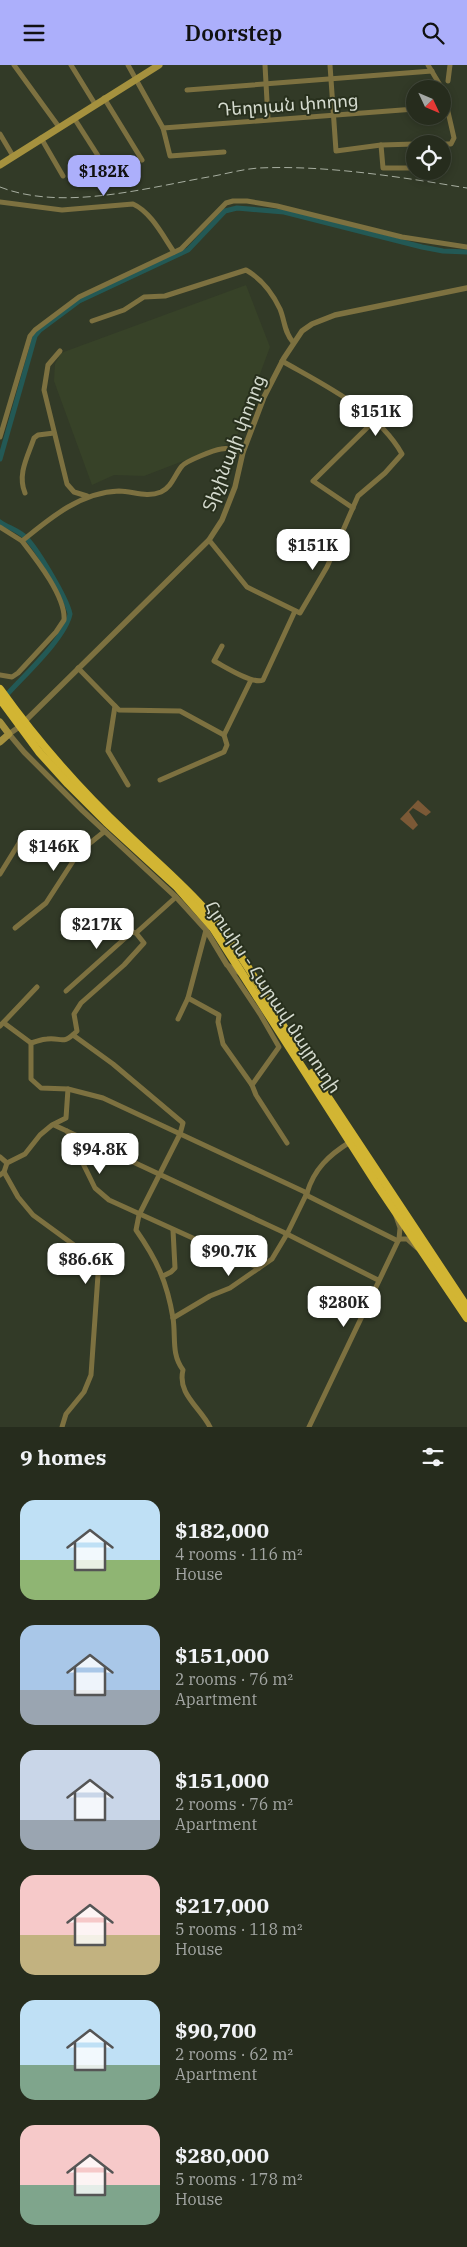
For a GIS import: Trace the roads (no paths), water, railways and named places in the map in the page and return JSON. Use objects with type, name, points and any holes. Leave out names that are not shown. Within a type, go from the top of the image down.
[{"type":"highway","name":"Հյուսիս - Հարավ մայրուղի","points":[[0,689],[70,781],[106,822],[177,887],[218,934],[392,1207],[467,1317]]},
{"type":"highway","name":"Հյուսիս - Հարավ մայրուղի","points":[[0,699],[39,752],[180,881],[210,914],[467,1307]]},
{"type":"main road","points":[[0,165],[159,65]]},
{"type":"main road","points":[[0,722],[9,734]]},
{"type":"main road","name":"Տիչինայի փողոց","points":[[0,742],[9,734]]},
{"type":"street","points":[[14,65],[59,127]]},
{"type":"street","points":[[71,65],[96,104]]},
{"type":"street","points":[[128,65],[137,78],[163,128],[169,154],[172,157],[224,151]]},
{"type":"street","points":[[265,65],[268,119]]},
{"type":"street","points":[[330,65],[336,151],[381,145],[406,144]]},
{"type":"street","points":[[428,65],[437,80]]},
{"type":"street","points":[[448,80],[450,65]]},
{"type":"street","points":[[187,90],[432,71]]},
{"type":"street","points":[[104,98],[142,160]]},
{"type":"street","name":"Դեղոյան փողոց","points":[[163,128],[406,110]]},
{"type":"street","points":[[74,118],[109,173]]},
{"type":"street","points":[[449,125],[453,141],[451,142]]},
{"type":"street","points":[[0,134],[13,156]]},
{"type":"street","points":[[41,138],[64,176]]},
{"type":"street","points":[[381,145],[382,168],[406,168]]},
{"type":"street","points":[[0,437],[30,336],[35,330],[78,297],[181,249],[220,207],[233,201],[248,201],[277,206],[402,237],[467,247]]},
{"type":"street","points":[[0,202],[62,210],[134,204],[140,207],[149,217],[174,251]]},
{"type":"street","points":[[92,321],[124,310],[144,297],[165,296],[246,270],[262,279],[280,309],[286,334],[293,342]]},
{"type":"street","name":"Տիչինայի փողոց","points":[[9,734],[209,540],[222,520],[235,487],[243,452],[264,397],[282,361],[302,331],[312,324],[335,315],[467,288]]},
{"type":"street","points":[[60,351],[48,365],[44,390],[67,484],[74,492],[88,497]]},
{"type":"street","points":[[209,540],[247,587],[300,613],[327,567],[358,496],[385,473],[402,454],[393,439],[374,421],[332,390],[282,361]]},
{"type":"street","points":[[353,508],[313,481],[374,421]]},
{"type":"street","points":[[25,493],[21,484],[21,474],[34,439],[38,435],[54,433]]},
{"type":"street","points":[[25,539],[52,516],[88,497],[120,491],[149,495],[162,491],[174,479],[183,464],[220,449],[231,448],[243,452]]},
{"type":"street","points":[[0,527],[25,539],[61,602],[64,620],[56,633],[18,673],[12,677],[0,675]]},
{"type":"street","points":[[222,646],[214,661],[251,680],[259,682],[268,673],[295,611]]},
{"type":"street","points":[[78,668],[119,710],[180,711],[224,735]]},
{"type":"street","points":[[160,780],[224,752],[227,745],[224,735],[251,680]]},
{"type":"street","points":[[115,707],[108,751],[128,785]]},
{"type":"street","points":[[9,734],[24,753],[104,831],[176,897],[206,930],[279,1047],[252,1085]]},
{"type":"street","points":[[15,928],[46,903],[80,852],[104,831]]},
{"type":"street","points":[[0,874],[24,835]]},
{"type":"street","points":[[66,991],[132,932],[136,933],[176,897]]},
{"type":"street","points":[[178,1019],[188,998],[206,930]]},
{"type":"street","points":[[37,987],[2,1025],[31,1043],[48,1039],[59,1041],[73,1035],[77,1031],[74,1013],[81,1003],[124,965],[144,943],[136,933]]},
{"type":"street","points":[[218,934],[227,953],[227,965]]},
{"type":"street","points":[[227,965],[238,971],[257,995]]},
{"type":"street","points":[[188,998],[219,1015],[218,1022],[223,1044],[252,1085],[256,1095],[287,1143]]},
{"type":"street","points":[[73,1035],[113,1064],[183,1123],[180,1134],[139,1215],[136,1230],[155,1257],[163,1276],[173,1318],[174,1352],[183,1370],[181,1383],[187,1395],[195,1403],[210,1427]]},
{"type":"street","points":[[31,1043],[31,1079],[41,1088],[68,1089],[103,1098],[307,1194],[398,1240],[407,1239],[422,1253]]},
{"type":"street","points":[[62,1427],[66,1414],[84,1392],[91,1375],[98,1275],[85,1253],[33,1215],[2,1173],[7,1163],[25,1154],[40,1135],[52,1125],[66,1118],[68,1089]]},
{"type":"street","points":[[54,1125],[287,1234],[378,1280]]},
{"type":"street","points":[[67,1131],[95,1188],[109,1200],[259,1268]]},
{"type":"street","points":[[173,1318],[210,1296],[230,1288],[272,1259],[307,1194],[312,1175],[320,1166],[350,1142]]},
{"type":"street","points":[[0,1157],[7,1163]]},
{"type":"street","points":[[309,1427],[398,1240],[400,1228],[392,1207]]},
{"type":"street","points":[[163,1276],[171,1273],[175,1267],[173,1230]]},
{"type":"waterway","points":[[0,459],[35,336],[40,330],[79,301],[188,250],[225,211],[237,208],[284,212],[422,247],[443,251],[467,252]]},
{"type":"waterway","points":[[0,522],[24,536],[29,542],[57,585],[70,614],[60,635],[4,698]]},
{"type":"railway","points":[[0,187],[25,194],[51,197],[79,197],[135,191],[248,169],[311,168],[363,173],[467,188]]}]
